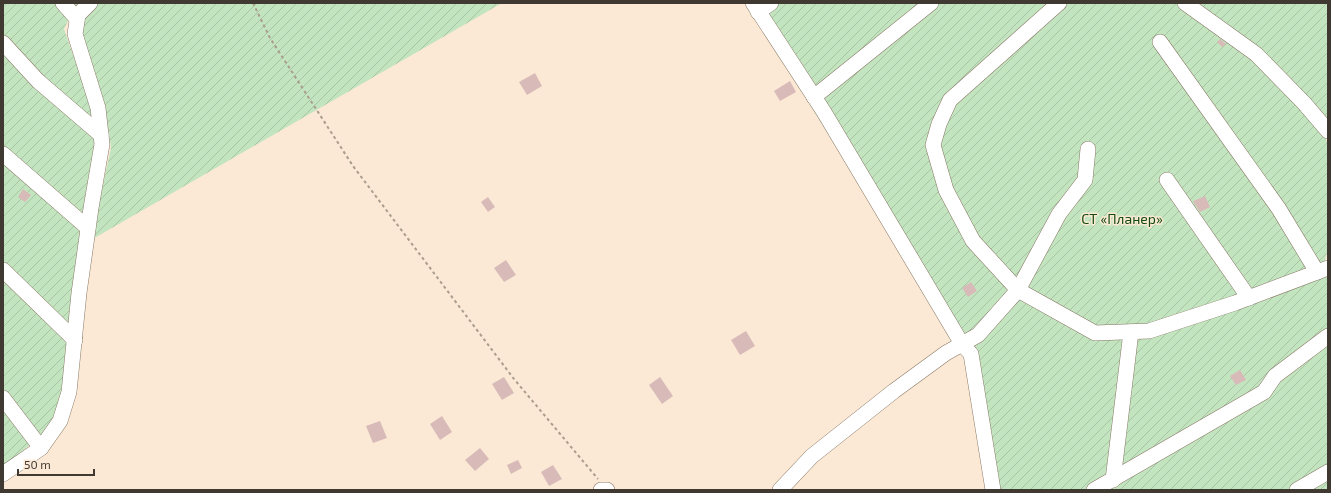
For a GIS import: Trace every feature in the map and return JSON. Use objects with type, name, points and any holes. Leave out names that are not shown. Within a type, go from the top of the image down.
[{"type":"street","points":[[63,3],[77,19]]},
{"type":"street","points":[[3,474],[41,448],[60,421],[69,392],[88,228],[102,144],[98,108],[75,34],[78,15],[90,3]]},
{"type":"street","points":[[771,3],[756,7],[814,97],[962,344],[971,354],[993,490]]},
{"type":"street","points":[[814,97],[931,3]]},
{"type":"street","points":[[1059,3],[950,100],[939,124],[933,145],[946,190],[973,241],[1018,290],[1095,333],[1149,331],[1249,298],[1323,270],[1160,42]]},
{"type":"street","points":[[1185,3],[1256,54],[1304,103],[1328,131]]},
{"type":"street","points":[[3,42],[38,80],[101,135]]},
{"type":"street","points":[[780,490],[818,451],[894,391],[962,344],[978,335],[1018,290],[1059,214],[1085,180],[1088,149]]},
{"type":"street","points":[[3,154],[88,228]]},
{"type":"street","points":[[1167,180],[1249,298]]},
{"type":"street","points":[[3,270],[75,340]]},
{"type":"street","points":[[1113,480],[1131,332]]},
{"type":"street","points":[[1094,490],[1264,392],[1274,376],[1328,336]]},
{"type":"street","points":[[3,398],[41,448]]},
{"type":"street","points":[[1297,490],[1328,472]]},
{"type":"path","points":[[253,3],[270,38],[353,166],[514,379],[605,490]]},
{"type":"green space","points":[[3,3],[83,3],[73,10],[64,29],[97,123],[95,174],[80,229],[64,396],[47,429],[14,459],[3,465]]},
{"type":"green space","points":[[98,3],[502,3],[91,240],[111,148],[105,107],[82,39],[84,16]]},
{"type":"green space","name":"СТ «Планер»","points":[[761,3],[1179,3],[1268,72],[1322,130],[1328,144],[1328,250],[1322,269],[1328,275],[1328,490],[987,490],[963,352],[810,105]]},
{"type":"green space","points":[[1194,3],[1328,3],[1328,123],[1278,65]]},
{"type":"building","points":[[1220,39],[1226,44],[1222,47],[1217,42]]},
{"type":"building","points":[[535,73],[542,86],[527,95],[519,82]]},
{"type":"building","points":[[790,81],[796,92],[780,101],[774,91]]},
{"type":"building","points":[[23,189],[31,195],[25,202],[18,197]]},
{"type":"building","points":[[1205,196],[1210,207],[1200,212],[1193,201]]},
{"type":"building","points":[[488,197],[495,207],[488,212],[481,202]]},
{"type":"building","points":[[506,260],[516,275],[504,282],[494,268]]},
{"type":"building","points":[[971,282],[977,291],[968,297],[962,288]]},
{"type":"building","points":[[746,331],[755,346],[740,355],[731,340]]},
{"type":"building","points":[[1240,370],[1246,380],[1236,385],[1230,376]]},
{"type":"building","points":[[504,377],[514,393],[502,400],[492,384]]},
{"type":"building","points":[[660,377],[673,396],[662,404],[649,385]]},
{"type":"building","points":[[442,416],[452,432],[440,440],[430,424]]},
{"type":"building","points":[[380,421],[387,438],[373,443],[366,426]]},
{"type":"building","points":[[480,448],[489,459],[475,471],[465,460]]},
{"type":"building","points":[[518,460],[522,468],[511,474],[507,465]]},
{"type":"building","points":[[553,465],[562,479],[549,486],[541,472]]}]
